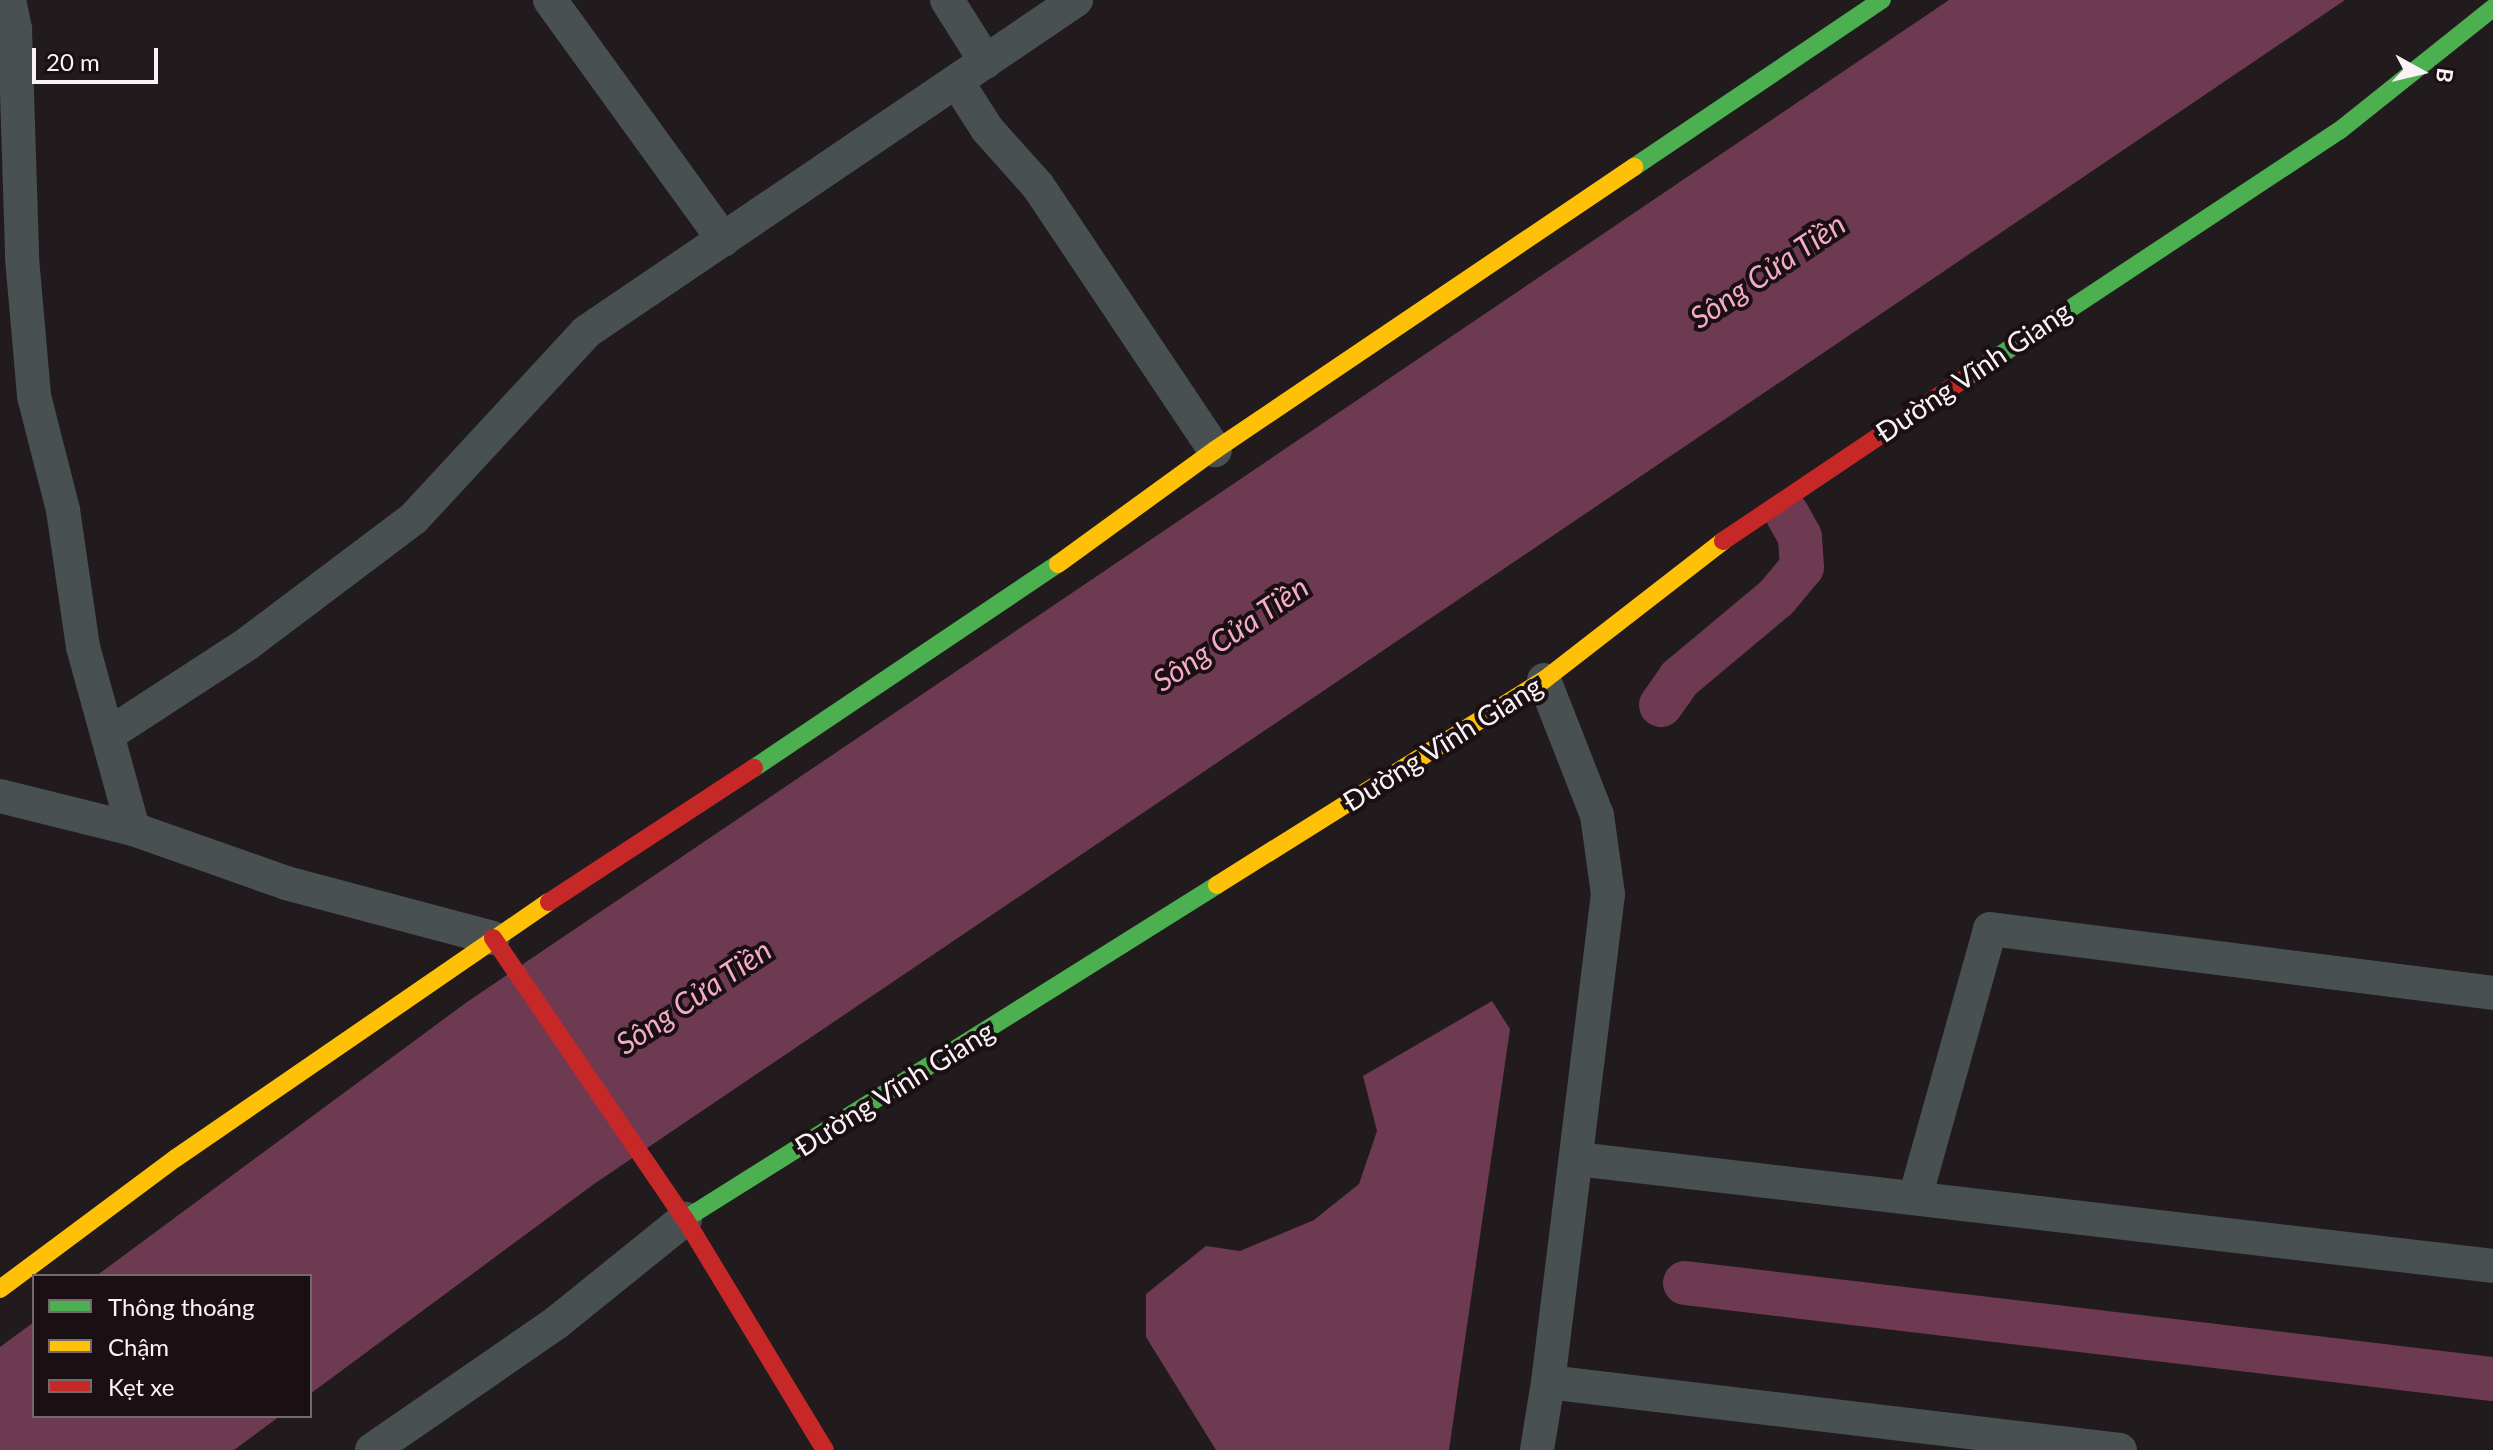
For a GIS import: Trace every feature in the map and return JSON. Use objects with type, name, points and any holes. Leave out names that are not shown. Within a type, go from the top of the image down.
[{"type":"street","points":[[9,0],[15,29],[22,258],[34,396],[63,510],[83,647],[133,829]]},
{"type":"street","points":[[550,0],[724,240]]},
{"type":"street","points":[[947,0],[986,62]]},
{"type":"street","points":[[109,734],[247,644],[414,518],[586,332],[1076,0]]},
{"type":"street","points":[[0,1289],[176,1158],[493,938],[975,624],[1215,450],[1882,0]]},
{"type":"street","name":"Đường Vĩnh Giang","points":[[372,1450],[556,1323],[685,1219],[1544,680],[1753,518],[2339,131],[2493,8]]},
{"type":"street","points":[[957,82],[987,129],[1038,186],[1215,450]]},
{"type":"street","points":[[1537,1450],[1606,938],[1606,853],[1597,815],[1544,680]]},
{"type":"street","points":[[0,796],[133,829],[286,883],[493,938],[685,1219],[825,1450]]},
{"type":"street","points":[[1915,1198],[1990,929],[2493,993]]},
{"type":"street","points":[[1577,1159],[2493,1266]]},
{"type":"street","points":[[1548,1382],[1891,1438],[2120,1450]]},
{"type":"water","name":"Sông Cửa Tiền","points":[[1949,0],[2345,0],[594,1184],[312,1393],[312,1274],[99,1274],[467,1002]]},
{"type":"water","points":[[1492,1001],[1510,1029],[1449,1450],[1216,1450],[1146,1337],[1146,1294],[1206,1246],[1240,1251],[1314,1220],[1359,1184],[1377,1131],[1363,1076]]},
{"type":"water","points":[[32,1323],[32,1418],[277,1418],[234,1450],[0,1450],[0,1347]]},
{"type":"waterway","points":[[1661,705],[1679,679],[1776,598],[1802,567],[1800,537],[1787,514]]},
{"type":"waterway","points":[[1685,1283],[2493,1379]]},
{"type":"traffic: fast","points":[[1634,167],[1882,0]]},
{"type":"traffic: fast","points":[[1967,377],[2339,131],[2493,8]]},
{"type":"traffic: fast","points":[[754,768],[1058,564]]},
{"type":"traffic: fast","points":[[685,1219],[1217,885]]},
{"type":"traffic: slow","points":[[1058,564],[1215,450],[1634,167]]},
{"type":"traffic: slow","points":[[1217,885],[1544,680],[1723,541]]},
{"type":"traffic: slow","points":[[0,1289],[176,1158],[549,902]]},
{"type":"traffic: jam","points":[[1723,541],[1967,377]]},
{"type":"traffic: jam","points":[[549,902],[754,768]]},
{"type":"traffic: jam","points":[[493,938],[685,1219],[825,1450]]}]
